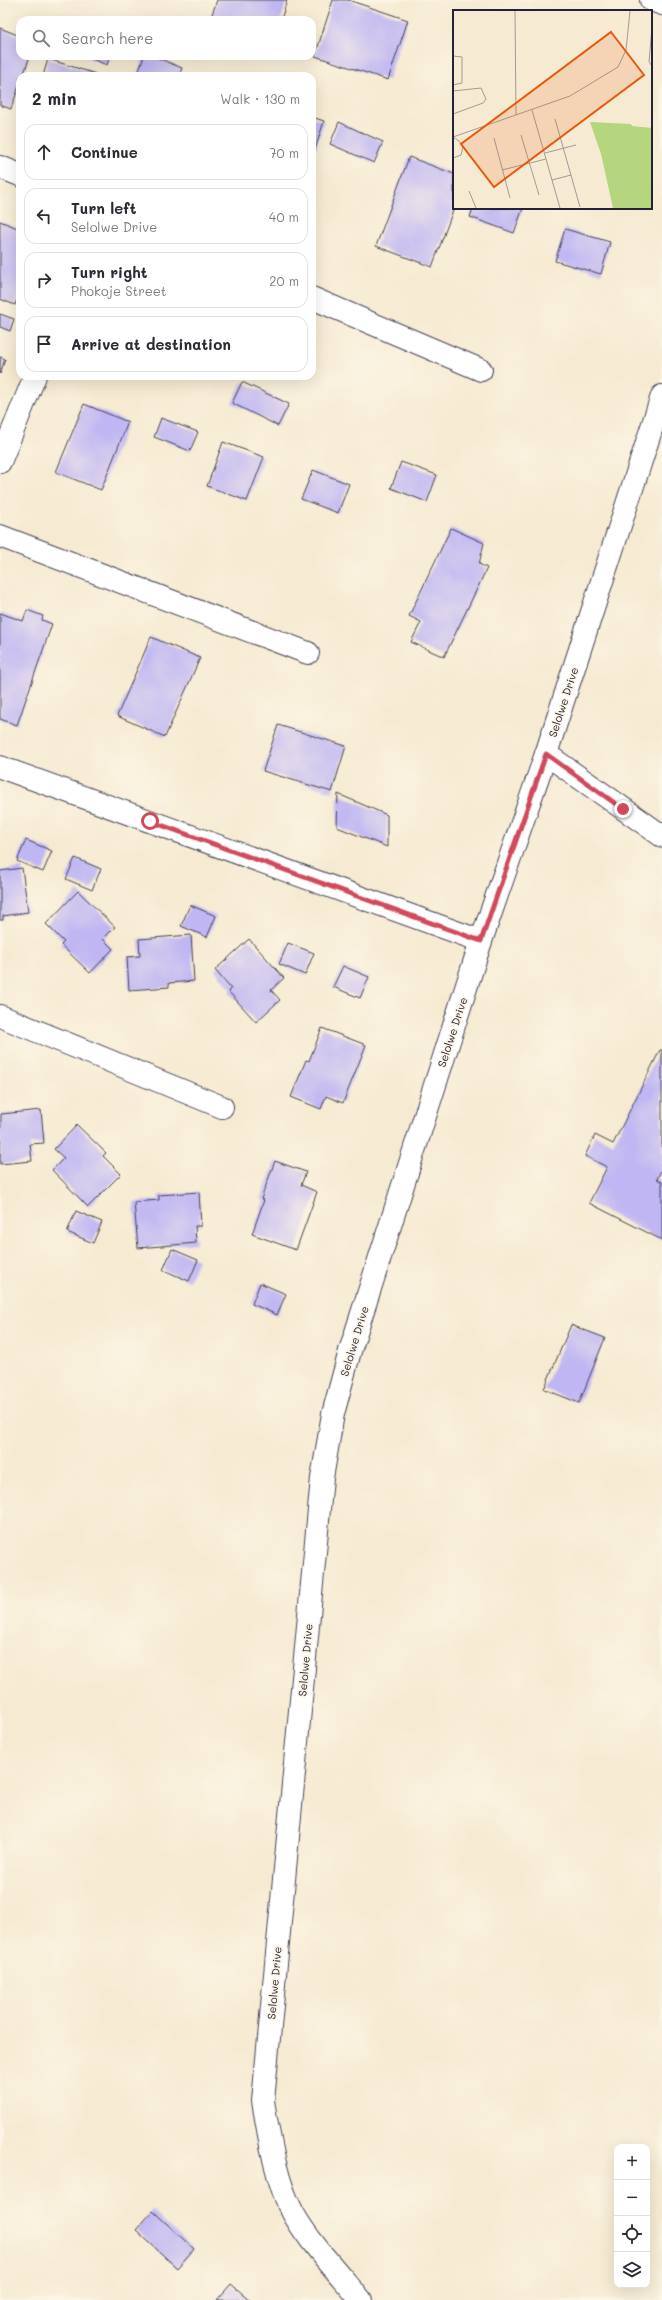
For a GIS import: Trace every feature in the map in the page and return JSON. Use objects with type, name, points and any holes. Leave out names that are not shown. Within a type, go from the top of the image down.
[{"type":"street","points":[[650,0],[662,4]]},
{"type":"street","points":[[0,167],[16,174]]},
{"type":"street","points":[[316,300],[481,370]]},
{"type":"street","points":[[0,462],[34,380]]},
{"type":"street","name":"Selolwe Drive","points":[[361,2300],[328,2262],[293,2213],[274,2162],[263,2101],[322,1478],[333,1414],[350,1351],[481,941],[546,754],[662,396]]},
{"type":"street","points":[[0,536],[308,653]]},
{"type":"street","points":[[546,754],[662,836]]},
{"type":"street","points":[[0,767],[481,941]]},
{"type":"street","points":[[0,1016],[222,1106]]},
{"type":"building","points":[[217,0],[287,0],[282,16],[211,16]]},
{"type":"building","points":[[333,0],[348,0],[408,20],[388,80],[316,56]]},
{"type":"building","points":[[0,28],[16,34],[16,60],[29,60],[24,72],[16,72],[16,95],[11,109],[0,105]]},
{"type":"building","points":[[48,60],[51,60],[90,72],[44,72]]},
{"type":"building","points":[[94,60],[109,60],[107,65]]},
{"type":"building","points":[[143,60],[163,60],[182,68],[180,72],[138,72]]},
{"type":"building","points":[[316,118],[324,121],[316,147]]},
{"type":"building","points":[[339,122],[383,142],[374,163],[330,144]]},
{"type":"building","points":[[409,157],[453,174],[454,209],[432,267],[376,246]]},
{"type":"building","points":[[473,209],[523,209],[514,233],[470,217]]},
{"type":"building","points":[[0,221],[16,227],[16,302],[15,305],[0,299]]},
{"type":"building","points":[[565,229],[610,242],[601,274],[555,261]]},
{"type":"building","points":[[0,314],[14,319],[10,331],[0,327]]},
{"type":"building","points":[[0,357],[5,359],[0,374]]},
{"type":"building","points":[[242,382],[289,404],[278,426],[232,403]]},
{"type":"building","points":[[84,404],[128,422],[101,490],[56,472]]},
{"type":"building","points":[[161,418],[198,432],[190,451],[154,437]]},
{"type":"building","points":[[223,442],[264,457],[247,501],[207,486]]},
{"type":"building","points":[[401,462],[437,475],[427,502],[391,488]]},
{"type":"building","points":[[313,470],[349,484],[338,513],[301,499]]},
{"type":"building","points":[[451,528],[484,543],[479,564],[487,568],[444,657],[411,642],[421,622],[409,616]]},
{"type":"building","points":[[27,610],[43,616],[42,620],[52,624],[17,725],[0,719],[0,613],[23,621]]},
{"type":"building","points":[[151,637],[200,658],[165,737],[117,716]]},
{"type":"building","points":[[278,725],[346,746],[332,792],[263,771]]},
{"type":"building","points":[[338,794],[387,815],[387,847],[337,827]]},
{"type":"building","points":[[26,840],[52,851],[43,872],[17,861]]},
{"type":"building","points":[[75,858],[101,869],[92,890],[66,879]]},
{"type":"building","points":[[22,868],[28,912],[3,916],[3,920],[0,920],[0,871]]},
{"type":"building","points":[[78,891],[115,927],[103,939],[113,949],[90,973],[61,945],[64,942],[46,924]]},
{"type":"building","points":[[190,905],[216,916],[207,937],[181,926]]},
{"type":"building","points":[[191,935],[194,981],[169,983],[169,987],[129,990],[127,957],[140,956],[139,939]]},
{"type":"building","points":[[249,939],[284,978],[271,990],[280,1000],[256,1022],[229,992],[231,989],[215,970]]},
{"type":"building","points":[[288,943],[314,953],[305,975],[279,964]]},
{"type":"building","points":[[343,966],[369,977],[360,998],[333,987]]},
{"type":"building","points":[[322,1028],[366,1045],[343,1103],[326,1096],[321,1109],[291,1097],[306,1060],[309,1061]]},
{"type":"building","points":[[660,1050],[662,1050],[662,1168],[657,1179],[662,1182],[662,1240],[589,1203],[607,1167],[585,1156],[595,1135],[613,1144]]},
{"type":"building","points":[[41,1110],[44,1143],[30,1144],[32,1161],[0,1164],[1,1114]]},
{"type":"building","points":[[77,1125],[106,1153],[103,1156],[121,1174],[88,1207],[52,1170],[64,1158],[54,1149]]},
{"type":"building","points":[[275,1161],[306,1172],[301,1185],[317,1192],[296,1250],[252,1234],[264,1200],[261,1199]]},
{"type":"building","points":[[199,1192],[201,1226],[195,1226],[196,1243],[138,1248],[134,1202],[159,1200],[159,1195]]},
{"type":"building","points":[[76,1211],[102,1222],[93,1243],[67,1232]]},
{"type":"building","points":[[172,1249],[198,1260],[189,1281],[163,1270]]},
{"type":"building","points":[[260,1283],[286,1294],[277,1315],[252,1304]]},
{"type":"building","points":[[571,1325],[605,1338],[579,1403],[544,1389]]},
{"type":"building","points":[[153,2211],[194,2249],[177,2268],[136,2230]]},
{"type":"building","points":[[231,2284],[250,2300],[217,2300]]},
{"type":"route","points":[[150,821],[481,941],[546,754],[623,809]]}]
